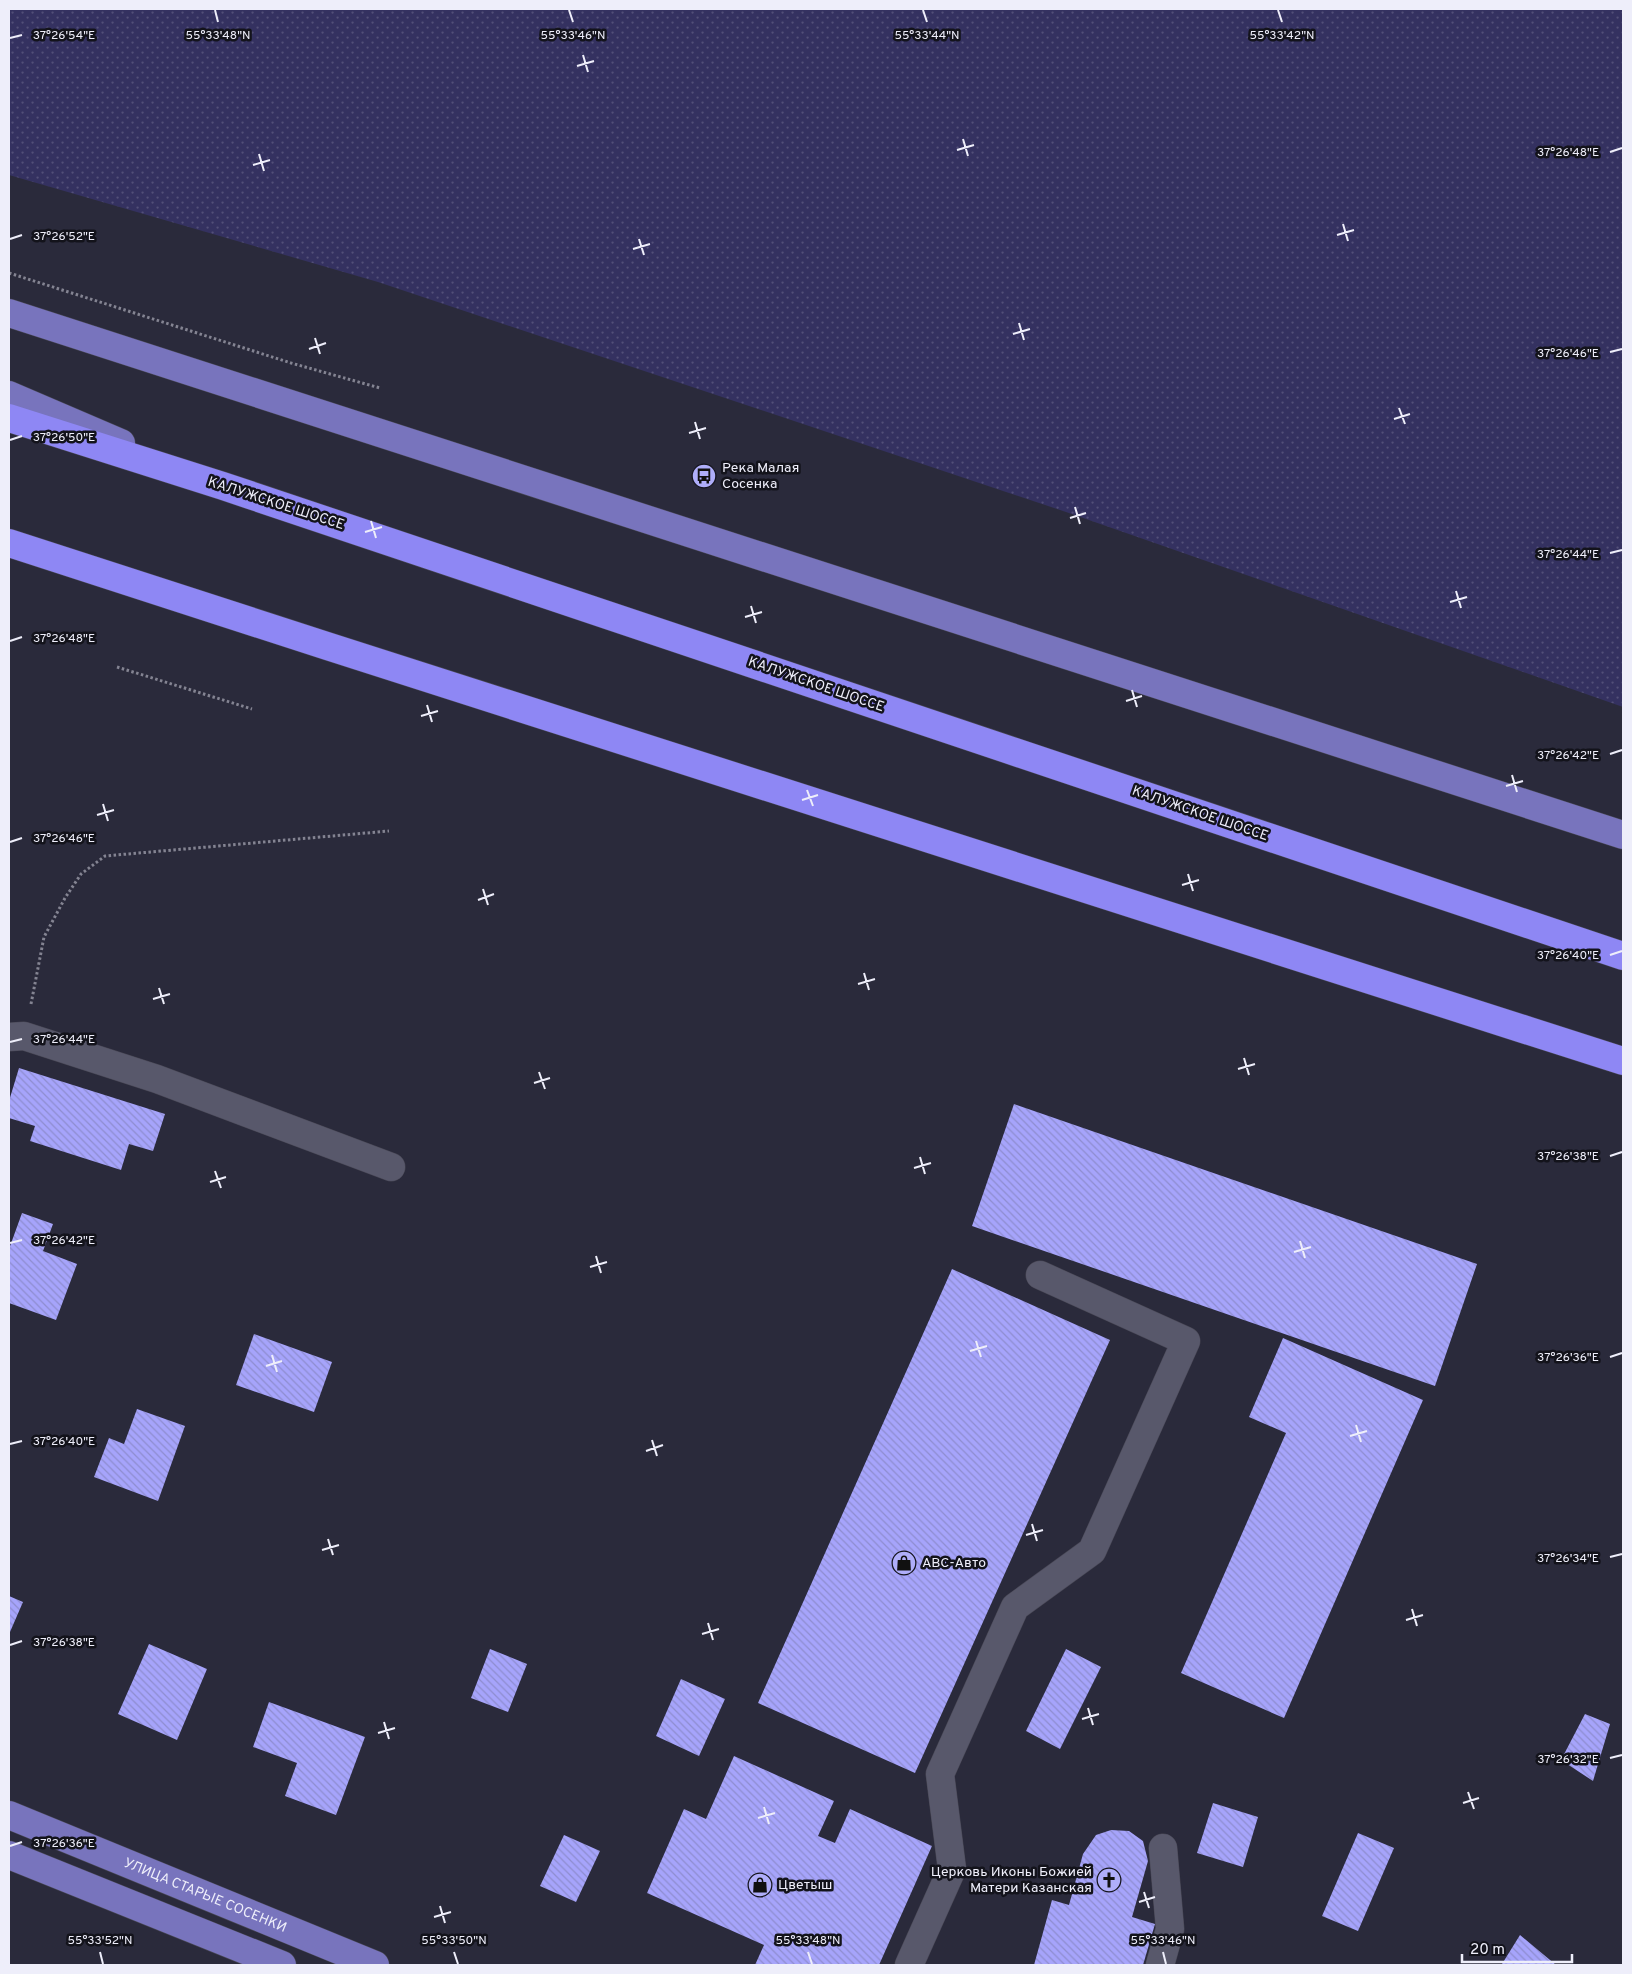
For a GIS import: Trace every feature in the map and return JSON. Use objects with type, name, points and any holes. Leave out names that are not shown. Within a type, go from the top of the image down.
[{"type":"highway","name":"КАЛУЖСКОЕ ШОССЕ","points":[[9,418],[223,486],[1623,956]]},
{"type":"highway","points":[[9,543],[1623,1061]]},
{"type":"main road","points":[[9,313],[1623,835]]},
{"type":"main road","points":[[9,395],[223,486]]},
{"type":"main road","name":"УЛИЦА СТАРЫЕ СОСЕНКИ","points":[[9,1815],[375,1965]]},
{"type":"main road","points":[[9,1855],[282,1965]]},
{"type":"lane","points":[[16,1037],[157,1079],[391,1167]]},
{"type":"lane","points":[[909,1965],[952,1869],[940,1774],[1015,1607],[1092,1551],[1186,1341],[1040,1275]]},
{"type":"lane","points":[[1160,1965],[1170,1929],[1163,1848]]},
{"type":"path","points":[[9,273],[283,360],[380,388]]},
{"type":"path","points":[[117,667],[252,709]]},
{"type":"path","points":[[16,1037],[44,938],[80,874],[105,856],[389,831]]},
{"type":"shaded area","points":[[9,9],[1623,9],[1623,707],[1066,512],[378,282],[9,175]]},
{"type":"building","points":[[19,1068],[165,1114],[153,1151],[129,1144],[121,1170],[30,1141],[35,1126],[9,1118],[9,1101]]},
{"type":"building","points":[[1014,1104],[1477,1264],[1435,1386],[972,1226]]},
{"type":"building","points":[[22,1213],[53,1224],[43,1251],[77,1264],[56,1320],[9,1303],[9,1249]]},
{"type":"building","points":[[952,1269],[1110,1340],[915,1773],[758,1703]]},
{"type":"building","points":[[254,1334],[332,1362],[314,1412],[236,1385]]},
{"type":"building","points":[[1283,1338],[1423,1400],[1284,1718],[1181,1673],[1286,1433],[1249,1417]]},
{"type":"building","points":[[137,1409],[185,1426],[158,1501],[94,1477],[109,1438],[124,1444]]},
{"type":"building","points":[[9,1596],[23,1602],[10,1632],[9,1632]]},
{"type":"building","points":[[149,1644],[207,1669],[177,1740],[118,1714]]},
{"type":"building","points":[[490,1649],[527,1664],[508,1712],[471,1698]]},
{"type":"building","points":[[1066,1649],[1101,1667],[1060,1749],[1026,1731]]},
{"type":"building","points":[[681,1679],[725,1699],[699,1756],[656,1736]]},
{"type":"building","points":[[269,1702],[365,1737],[336,1815],[285,1796],[297,1763],[253,1747]]},
{"type":"building","points":[[1585,1714],[1610,1724],[1593,1781],[1561,1760]]},
{"type":"building","points":[[734,1756],[834,1801],[818,1836],[835,1843],[850,1809],[932,1846],[879,1965],[755,1965],[764,1945],[647,1893],[684,1809],[706,1819]]},
{"type":"building","points":[[1213,1803],[1258,1817],[1243,1867],[1197,1853]]},
{"type":"building","name":"Церковь Иконы Божией Матери Казанская","points":[[1111,1830],[1129,1831],[1143,1841],[1148,1861],[1132,1917],[1155,1924],[1143,1965],[1034,1965],[1052,1900],[1069,1905],[1083,1854],[1096,1835]]},
{"type":"building","points":[[1358,1833],[1394,1848],[1358,1931],[1322,1916]]},
{"type":"building","points":[[564,1835],[600,1851],[576,1902],[540,1886]]},
{"type":"building","points":[[1520,1935],[1556,1965],[1502,1964]]},
{"type":"place","name":"Река Малая Сосенка","points":[[704,476]]},
{"type":"place","name":"АВС-Авто","points":[[904,1563]]},
{"type":"place","name":"Церковь Иконы Божией Матери Казанская","points":[[1109,1880]]},
{"type":"place","name":"Цветыш","points":[[760,1885]]}]
